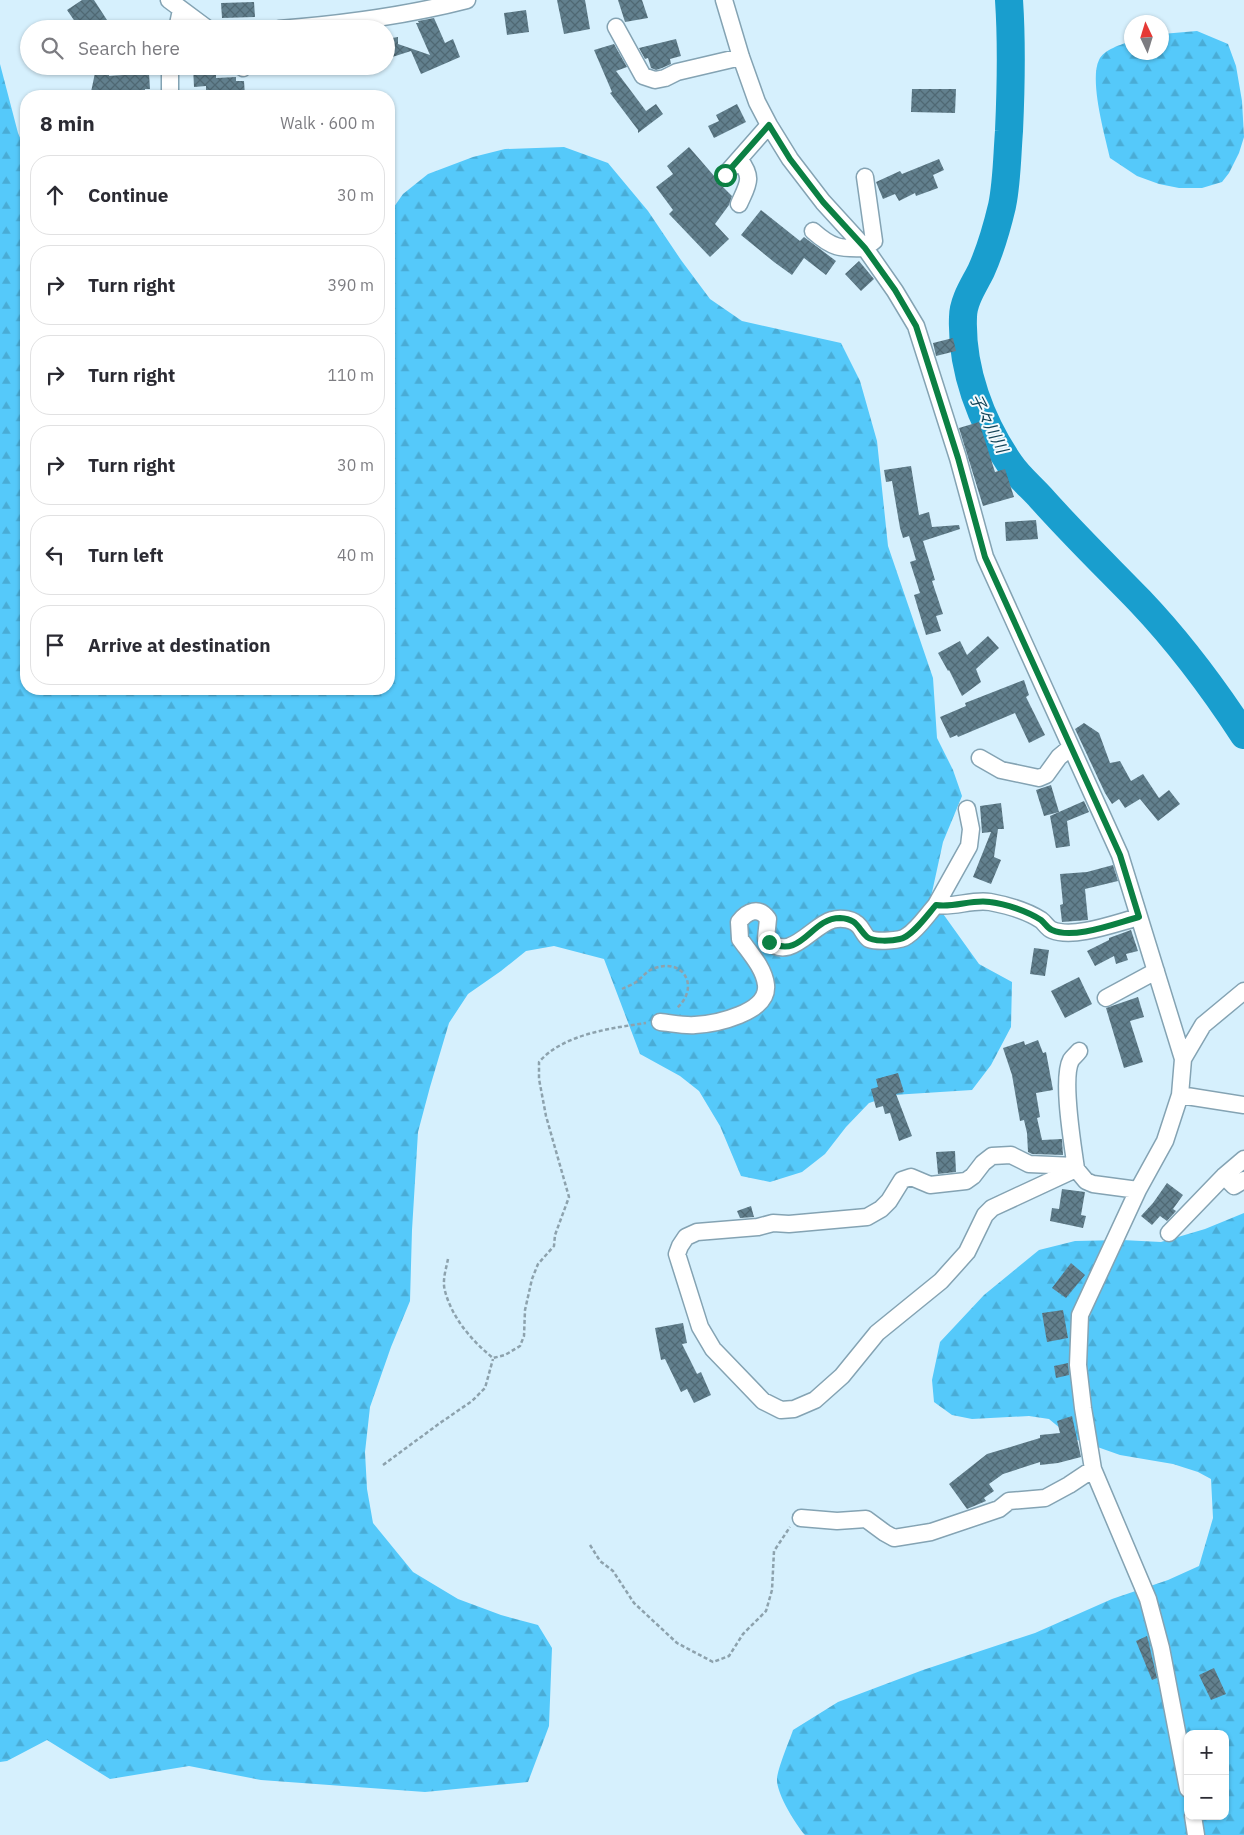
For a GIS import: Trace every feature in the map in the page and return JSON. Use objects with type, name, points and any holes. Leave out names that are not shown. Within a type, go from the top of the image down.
[{"type":"street","points":[[367,20],[400,16],[467,0]]},
{"type":"street","points":[[724,0],[741,57],[769,125],[790,159],[823,202],[865,248],[895,290],[916,326],[958,458],[985,557],[1120,855],[1183,1059],[1180,1095],[1165,1141],[1138,1190],[1080,1315],[1078,1365],[1093,1469],[1148,1599],[1161,1648],[1185,1775]]},
{"type":"street","points":[[175,5],[176,20]]},
{"type":"street","points":[[175,5],[196,20]]},
{"type":"street","points":[[616,27],[643,76],[654,80],[665,78],[677,72],[741,57]]},
{"type":"street","points":[[170,75],[170,90]]},
{"type":"street","points":[[725,175],[769,125]]},
{"type":"street","points":[[738,160],[748,171],[749,177],[739,204]]},
{"type":"street","points":[[814,231],[827,243],[838,248],[865,248],[874,241],[865,177]]},
{"type":"street","points":[[980,758],[1001,770],[1039,778],[1046,775],[1059,757],[1072,747]]},
{"type":"street","points":[[660,1022],[702,1024],[734,1017],[760,1003],[765,996],[766,986],[763,971],[740,939],[738,932],[739,922],[749,912],[758,911],[765,914],[768,919],[766,938],[769,942],[778,946],[795,945],[805,939],[821,924],[840,918],[854,921],[868,938],[875,940],[901,939],[907,936],[936,905],[969,846],[971,829],[968,809]]},
{"type":"street","points":[[936,905],[950,906],[981,901],[992,902],[1019,910],[1041,920],[1050,930],[1059,932],[1078,932],[1139,917]]},
{"type":"street","points":[[1106,998],[1156,971]]},
{"type":"street","points":[[1183,1059],[1204,1025],[1244,991]]},
{"type":"street","points":[[1079,1051],[1071,1060],[1068,1072],[1068,1092],[1076,1168],[1086,1180],[1093,1184],[1138,1190]]},
{"type":"street","points":[[1180,1095],[1244,1105]]},
{"type":"street","points":[[1011,1155],[1029,1164],[1076,1168],[992,1208],[985,1214],[967,1252],[941,1281],[877,1333],[842,1376],[815,1400],[794,1409],[781,1410],[762,1401],[713,1349],[700,1327],[677,1254],[686,1238],[697,1232],[758,1227],[773,1223],[789,1224],[867,1217],[881,1209],[889,1201],[902,1180],[911,1177],[930,1185],[966,1181],[992,1156],[1011,1155]]},
{"type":"street","points":[[1169,1233],[1224,1176],[1244,1159]]},
{"type":"street","points":[[1224,1176],[1234,1186],[1244,1180]]},
{"type":"street","points":[[800,1518],[837,1521],[866,1519],[885,1534],[894,1538],[931,1532],[999,1509],[1009,1501],[1045,1498],[1070,1485],[1093,1469]]},
{"type":"street","points":[[1194,1820],[1196,1835]]},
{"type":"path","points":[[493,1358],[506,1355],[520,1346],[524,1336],[525,1310],[532,1280],[538,1264],[554,1246],[555,1235],[569,1197],[546,1116],[539,1074],[539,1062],[561,1044],[587,1035],[610,1029],[660,1022],[682,1004],[688,994],[689,985],[678,968],[666,966],[646,972],[636,983],[622,989]]},
{"type":"path","points":[[448,1259],[444,1278],[444,1290],[463,1328],[480,1348],[493,1358]]},
{"type":"path","points":[[384,1465],[472,1401],[485,1388],[493,1358]]},
{"type":"path","points":[[590,1545],[600,1561],[613,1571],[634,1603],[677,1643],[713,1662],[729,1656],[743,1634],[766,1611],[772,1590],[774,1551],[791,1525],[800,1518]]},
{"type":"green space","points":[[1197,31],[1228,44],[1236,66],[1242,101],[1244,137],[1239,153],[1222,182],[1202,188],[1179,188],[1159,184],[1137,176],[1110,158],[1102,123],[1096,81],[1096,69],[1101,56],[1109,50],[1124,44],[1124,60],[1169,60],[1169,33]]},
{"type":"green space","points":[[0,64],[20,138],[20,695],[395,695],[395,205],[403,194],[428,174],[473,157],[505,149],[564,147],[608,163],[648,211],[710,299],[742,321],[841,343],[860,381],[877,441],[888,546],[933,678],[937,738],[953,770],[962,796],[943,842],[931,897],[979,964],[1012,982],[1011,1027],[991,1065],[972,1090],[893,1095],[869,1103],[846,1127],[825,1154],[802,1172],[770,1182],[741,1176],[720,1126],[699,1091],[680,1076],[640,1054],[604,959],[554,946],[526,951],[468,994],[449,1023],[418,1132],[410,1301],[391,1347],[370,1407],[365,1452],[367,1489],[373,1523],[413,1572],[458,1599],[501,1615],[538,1625],[552,1648],[549,1726],[528,1782],[425,1792],[261,1780],[189,1766],[110,1779],[47,1740],[7,1761],[0,1762]]},
{"type":"green space","points":[[1244,1213],[1244,1835],[805,1835],[787,1809],[777,1779],[779,1768],[793,1730],[838,1702],[923,1670],[1035,1633],[1112,1599],[1168,1580],[1199,1566],[1213,1518],[1211,1479],[1198,1472],[1173,1464],[1120,1455],[1072,1438],[1049,1419],[1029,1416],[972,1419],[952,1415],[934,1402],[932,1380],[940,1342],[984,1295],[1039,1250],[1075,1241],[1122,1240],[1161,1242],[1205,1229]]},
{"type":"building","points":[[82,0],[94,0],[107,20],[74,20],[67,10]]},
{"type":"building","points":[[557,0],[585,0],[590,29],[564,34]]},
{"type":"building","points":[[618,0],[642,0],[648,18],[625,22]]},
{"type":"building","points":[[254,2],[255,17],[222,18],[221,3]]},
{"type":"building","points":[[526,10],[529,32],[507,35],[504,13]]},
{"type":"building","points":[[434,18],[445,43],[453,39],[460,57],[421,74],[411,51],[395,56],[395,38],[398,37],[398,44],[430,55],[416,23],[419,23],[418,21]]},
{"type":"building","points":[[676,39],[681,56],[670,59],[671,64],[662,68],[656,70],[651,68],[648,58],[645,59],[639,48]]},
{"type":"building","points":[[614,44],[627,67],[616,71],[646,111],[656,104],[663,114],[638,133],[638,130],[610,93],[612,92],[594,50]]},
{"type":"building","points":[[95,75],[149,75],[150,89],[91,90]]},
{"type":"building","points":[[193,75],[216,75],[216,78],[236,77],[236,81],[244,81],[245,90],[206,90],[206,86],[194,87]]},
{"type":"building","points":[[912,89],[956,89],[955,113],[911,112]]},
{"type":"building","points":[[737,104],[746,122],[714,138],[708,126],[719,121],[716,115]]},
{"type":"building","points":[[689,147],[732,196],[729,205],[715,224],[729,239],[710,257],[669,214],[673,210],[656,187],[673,174],[667,166]]},
{"type":"building","points":[[939,159],[944,170],[933,175],[938,188],[916,196],[915,193],[899,201],[895,194],[883,199],[876,182],[900,171],[902,174]]},
{"type":"building","points":[[761,210],[800,241],[804,237],[836,261],[826,275],[804,258],[792,275],[741,235]]},
{"type":"building","points":[[859,261],[874,279],[861,291],[845,274]]},
{"type":"building","points":[[953,338],[956,351],[936,356],[933,343]]},
{"type":"building","points":[[979,422],[995,472],[1005,469],[1014,497],[983,506],[959,428]]},
{"type":"building","points":[[911,466],[919,515],[929,512],[932,527],[959,525],[960,529],[923,541],[935,580],[932,581],[943,614],[936,616],[941,631],[926,635],[914,595],[920,593],[910,562],[916,560],[909,536],[903,538],[892,481],[886,482],[884,470]]},
{"type":"building","points":[[1036,520],[1038,539],[1006,541],[1005,522]]},
{"type":"building","points":[[988,636],[999,648],[976,669],[981,682],[962,696],[938,653],[960,641],[967,655]]},
{"type":"building","points":[[1024,680],[1029,695],[1026,697],[1045,735],[1029,743],[1015,713],[958,737],[957,735],[950,738],[940,717],[966,706],[965,703]]},
{"type":"building","points":[[1084,723],[1099,733],[1110,763],[1120,761],[1131,781],[1143,774],[1159,798],[1169,790],[1180,804],[1158,821],[1140,799],[1125,808],[1119,799],[1112,804],[1075,729]]},
{"type":"building","points":[[1051,785],[1059,812],[1044,816],[1036,790]]},
{"type":"building","points":[[1084,801],[1089,812],[1067,821],[1070,846],[1056,848],[1050,816]]},
{"type":"building","points":[[1001,803],[1004,829],[998,829],[994,857],[1001,860],[991,884],[973,877],[991,832],[982,833],[980,806]]},
{"type":"building","points":[[1113,865],[1118,881],[1085,889],[1088,920],[1062,922],[1060,905],[1063,904],[1060,874],[1087,872]]},
{"type":"building","points":[[1131,930],[1138,951],[1126,954],[1128,960],[1116,964],[1114,956],[1095,966],[1087,951],[1109,940],[1109,938]]},
{"type":"building","points":[[1034,948],[1049,950],[1045,976],[1030,974]]},
{"type":"building","points":[[1079,977],[1092,1004],[1065,1018],[1051,991]]},
{"type":"building","points":[[1138,997],[1144,1017],[1130,1021],[1143,1062],[1124,1068],[1106,1008]]},
{"type":"building","points":[[1038,1040],[1043,1053],[1046,1052],[1053,1090],[1036,1093],[1040,1117],[1037,1118],[1042,1140],[1062,1139],[1063,1155],[1032,1154],[1028,1152],[1024,1120],[1020,1121],[1012,1075],[1003,1048],[1024,1041],[1025,1045]]},
{"type":"building","points":[[898,1073],[904,1092],[896,1094],[912,1136],[899,1141],[890,1113],[885,1114],[883,1106],[876,1108],[871,1089],[878,1087],[876,1079]]},
{"type":"building","points":[[955,1151],[956,1172],[938,1174],[936,1152]]},
{"type":"building","points":[[1167,1183],[1183,1195],[1173,1209],[1176,1211],[1167,1221],[1160,1216],[1152,1225],[1141,1216]]},
{"type":"building","points":[[1062,1189],[1085,1192],[1081,1215],[1086,1216],[1083,1228],[1050,1221],[1052,1208],[1059,1209]]},
{"type":"building","points":[[751,1206],[754,1217],[740,1218],[737,1211]]},
{"type":"building","points":[[1071,1263],[1085,1275],[1066,1298],[1052,1288]]},
{"type":"building","points":[[1063,1310],[1068,1338],[1047,1342],[1042,1313]]},
{"type":"building","points":[[683,1323],[687,1343],[682,1344],[697,1374],[701,1372],[711,1395],[694,1403],[687,1389],[681,1392],[665,1359],[661,1360],[655,1328]]},
{"type":"building","points":[[1068,1363],[1069,1375],[1056,1378],[1054,1366]]},
{"type":"building","points":[[1072,1416],[1081,1457],[1058,1463],[1040,1465],[1040,1462],[1003,1474],[989,1484],[994,1491],[984,1498],[986,1501],[967,1509],[949,1484],[987,1454],[1040,1438],[1040,1435],[1060,1433],[1057,1421]]},
{"type":"building","points":[[1147,1636],[1157,1678],[1152,1680],[1136,1641]]},
{"type":"building","points":[[1214,1668],[1226,1694],[1211,1700],[1199,1675]]},
{"type":"waterway","name":"子々川川","points":[[1009,0],[1010,98],[1004,197],[990,247],[963,311],[965,356],[975,394],[990,431],[1013,468],[1168,632],[1208,683],[1244,735]]},
{"type":"route","points":[[725,175],[769,125],[790,159],[823,202],[865,248],[895,290],[916,326],[958,458],[985,557],[1120,855],[1139,917],[1078,932],[1059,932],[1050,930],[1041,920],[1019,910],[992,902],[981,901],[950,906],[936,905],[907,936],[901,939],[875,940],[868,938],[854,921],[840,918],[821,924],[805,939],[795,945],[778,946],[769,942]]}]
